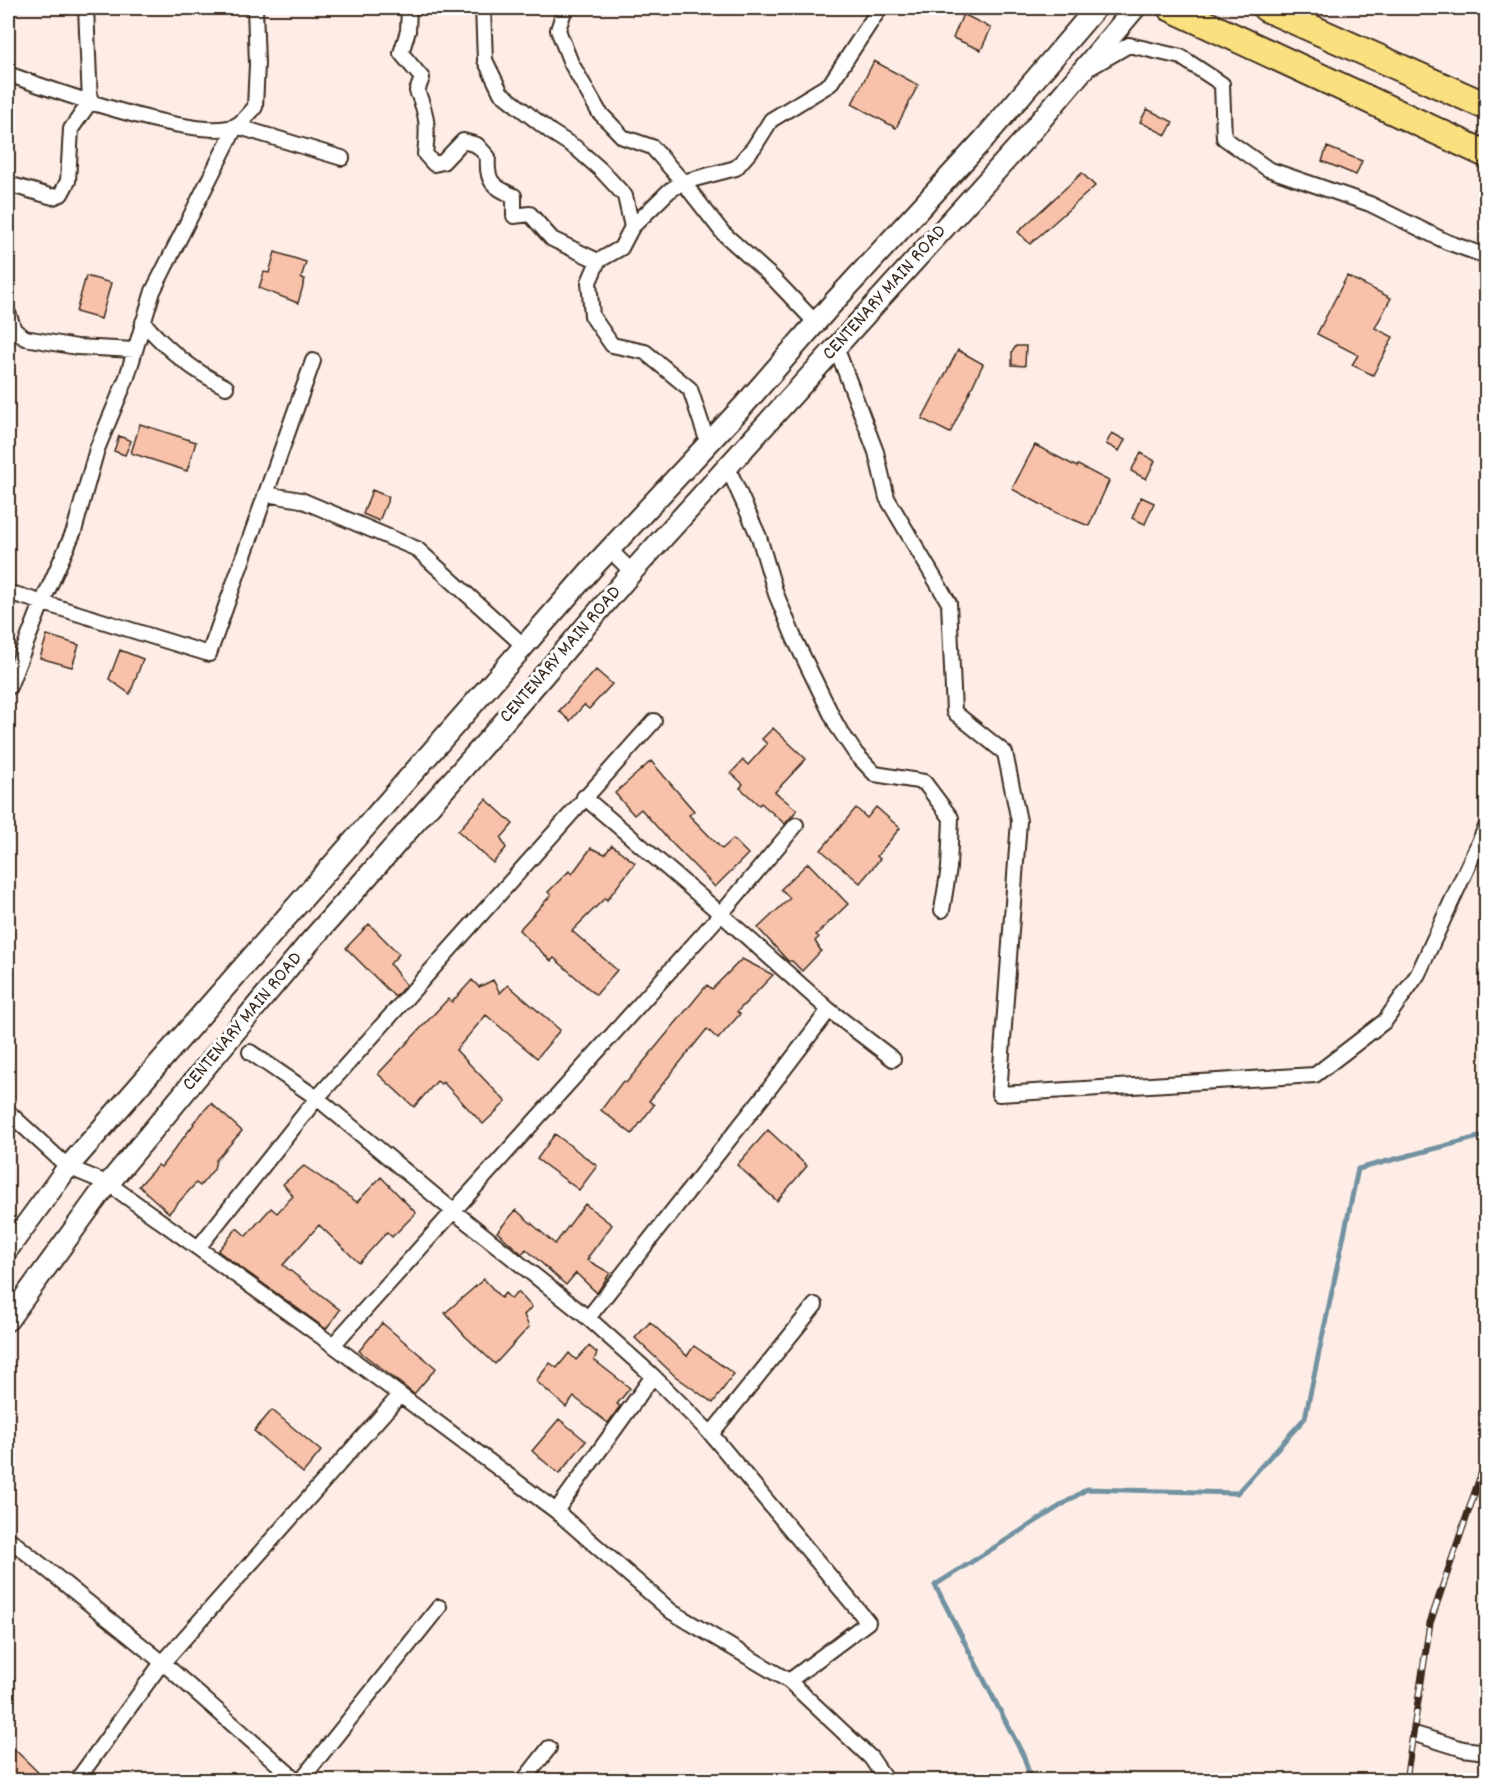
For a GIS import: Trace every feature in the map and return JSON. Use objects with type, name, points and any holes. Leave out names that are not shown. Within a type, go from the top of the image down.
[{"type":"highway","points":[[1171,8],[1486,154]]},
{"type":"highway","points":[[1266,8],[1486,106]]},
{"type":"street","points":[[8,183],[52,196],[61,194],[68,181],[71,129],[90,102],[86,8]]},
{"type":"street","points":[[9,687],[42,603],[74,531],[97,449],[127,377],[153,291],[236,126],[255,107],[257,64],[255,8]]},
{"type":"street","points":[[409,8],[408,31],[401,53],[422,78],[417,91],[426,110],[425,154],[434,164],[444,162],[463,141],[477,145],[488,158],[486,173],[498,189],[514,196],[514,216],[530,214],[552,239],[598,261]]},
{"type":"street","points":[[483,8],[485,60],[501,93],[550,132],[576,148],[601,170],[625,196],[632,227]]},
{"type":"street","points":[[565,8],[558,30],[571,63],[599,112],[623,137],[652,147],[723,233],[774,279],[816,323]]},
{"type":"street","points":[[708,443],[690,389],[645,352],[612,345],[592,316],[589,282],[598,261],[621,248],[632,227],[669,191],[683,182],[736,168],[754,147],[771,120],[830,84],[880,8]]},
{"type":"street","name":"CENTENARY MAIN ROAD","points":[[8,1249],[68,1167],[609,549],[983,140],[1096,8]]},
{"type":"street","name":"CENTENARY MAIN ROAD","points":[[8,1320],[109,1184],[308,944],[502,724],[632,572],[1025,139],[1135,8]]},
{"type":"street","points":[[1081,72],[1129,45],[1181,57],[1222,84],[1224,138],[1268,169],[1370,204],[1447,242],[1486,256]]},
{"type":"street","points":[[8,74],[90,102],[183,126],[219,129],[236,126],[342,158]]},
{"type":"street","points":[[9,315],[14,330],[24,338],[77,347],[135,350]]},
{"type":"street","points":[[143,322],[162,344],[182,361],[210,380],[226,387]]},
{"type":"street","points":[[836,347],[876,452],[887,498],[949,603],[954,712],[1005,753],[1019,821],[999,1094],[1315,1075],[1385,1021],[1418,974],[1486,827]]},
{"type":"street","points":[[8,592],[209,654],[314,361]]},
{"type":"street","points":[[727,466],[759,537],[776,594],[791,630],[837,726],[856,754],[875,774],[924,782],[951,818],[949,868],[942,910]]},
{"type":"street","points":[[266,494],[301,500],[417,549],[524,646]]},
{"type":"street","points":[[609,549],[632,572]]},
{"type":"street","points":[[198,1248],[317,1098],[654,721]]},
{"type":"street","points":[[584,797],[829,1010],[893,1059]]},
{"type":"street","points":[[333,1345],[720,914],[796,825]]},
{"type":"street","points":[[588,1318],[829,1010]]},
{"type":"street","points":[[250,1052],[317,1098],[452,1210],[588,1318],[653,1376],[711,1434],[867,1622],[789,1681]]},
{"type":"street","points":[[8,1112],[68,1167],[109,1184],[333,1345],[556,1511],[672,1612],[789,1681],[871,1758],[886,1780]]},
{"type":"street","points":[[711,1434],[815,1305]]},
{"type":"street","points":[[556,1511],[653,1376]]},
{"type":"street","points":[[77,1780],[162,1662],[400,1395]]},
{"type":"street","points":[[8,1538],[162,1662],[296,1780]]},
{"type":"street","points":[[301,1780],[439,1607]]},
{"type":"street","points":[[1418,1735],[1463,1749],[1486,1752]]},
{"type":"street","points":[[524,1780],[549,1748]]},
{"type":"building","points":[[963,14],[991,28],[981,50],[953,38]]},
{"type":"building","points":[[874,61],[918,85],[896,128],[852,104]]},
{"type":"building","points":[[1147,109],[1173,122],[1166,135],[1140,122]]},
{"type":"building","points":[[1327,147],[1362,161],[1356,175],[1322,161]]},
{"type":"building","points":[[1082,173],[1095,186],[1030,244],[1018,232]]},
{"type":"building","points":[[275,252],[306,262],[301,278],[305,279],[298,303],[259,288],[264,272],[269,273]]},
{"type":"building","points":[[86,276],[111,283],[101,319],[76,312]]},
{"type":"building","points":[[1347,276],[1391,298],[1375,328],[1393,337],[1373,375],[1352,365],[1358,355],[1317,334]]},
{"type":"building","points":[[1016,346],[1026,346],[1025,366],[1012,365],[1012,352]]},
{"type":"building","points":[[958,350],[983,364],[950,433],[922,419]]},
{"type":"building","points":[[140,424],[196,442],[187,471],[131,453]]},
{"type":"building","points":[[1112,433],[1125,440],[1119,451],[1106,444]]},
{"type":"building","points":[[119,436],[131,441],[125,455],[114,451]]},
{"type":"building","points":[[1035,445],[1109,481],[1089,526],[1057,513],[1012,489]]},
{"type":"building","points":[[1141,453],[1155,461],[1146,479],[1131,471]]},
{"type":"building","points":[[372,490],[389,497],[379,521],[363,514]]},
{"type":"building","points":[[1141,497],[1154,503],[1145,524],[1132,518]]},
{"type":"building","points":[[47,635],[79,645],[72,667],[40,658]]},
{"type":"building","points":[[120,650],[143,659],[130,694],[109,679]]},
{"type":"building","points":[[596,670],[612,684],[589,709],[584,705],[570,721],[559,711]]},
{"type":"building","points":[[773,728],[806,759],[775,792],[797,810],[785,824],[740,788],[743,784],[731,773],[743,760],[748,765],[767,744],[762,739]]},
{"type":"building","points":[[651,761],[694,811],[689,815],[722,849],[733,839],[748,854],[715,887],[641,809],[634,815],[615,793]]},
{"type":"building","points":[[486,799],[513,824],[501,838],[506,848],[493,863],[458,831]]},
{"type":"building","points":[[876,807],[900,828],[877,856],[880,859],[860,883],[821,850],[856,808],[867,818]]},
{"type":"building","points":[[612,845],[635,863],[607,900],[605,898],[572,931],[617,970],[596,995],[554,958],[551,961],[519,930],[551,895],[548,892],[569,871],[572,874],[591,848],[605,854]]},
{"type":"building","points":[[808,863],[848,904],[816,935],[819,937],[815,941],[821,951],[802,971],[792,961],[788,961],[758,928],[790,898],[781,889]]},
{"type":"building","points":[[369,924],[399,954],[390,964],[406,985],[395,997],[346,948]]},
{"type":"building","points":[[742,959],[773,975],[737,1012],[740,1014],[718,1039],[707,1029],[649,1101],[654,1105],[632,1134],[601,1110],[623,1081],[626,1083],[707,985],[712,989]]},
{"type":"building","points":[[472,980],[479,987],[493,980],[500,993],[508,985],[560,1030],[537,1058],[486,1015],[456,1050],[506,1102],[483,1124],[443,1082],[441,1084],[437,1081],[414,1107],[378,1074],[448,999],[452,1002]]},
{"type":"building","points":[[211,1103],[242,1131],[216,1160],[214,1169],[200,1186],[196,1183],[169,1213],[139,1186],[158,1165],[161,1167],[193,1123]]},
{"type":"building","points":[[768,1130],[807,1166],[777,1201],[737,1165]]},
{"type":"building","points":[[555,1134],[597,1166],[579,1190],[537,1159]]},
{"type":"building","points":[[304,1166],[357,1202],[381,1177],[416,1213],[392,1237],[387,1232],[359,1263],[319,1225],[283,1265],[340,1310],[326,1329],[218,1251],[237,1228],[246,1236],[271,1208],[277,1213],[293,1196],[283,1184]]},
{"type":"building","points":[[585,1204],[612,1225],[587,1260],[610,1273],[597,1293],[576,1273],[566,1285],[526,1249],[522,1254],[497,1232],[516,1210],[555,1244]]},
{"type":"building","points":[[484,1279],[501,1298],[505,1293],[511,1299],[518,1292],[532,1307],[524,1315],[529,1327],[495,1364],[465,1336],[445,1313]]},
{"type":"building","points":[[650,1322],[687,1356],[694,1346],[734,1374],[713,1403],[675,1376],[635,1338]]},
{"type":"building","points":[[382,1323],[436,1368],[414,1394],[359,1351]]},
{"type":"building","points":[[589,1346],[597,1353],[594,1360],[630,1388],[617,1404],[620,1406],[608,1423],[574,1397],[566,1407],[536,1381],[550,1363],[557,1368],[569,1353],[576,1360]]},
{"type":"building","points":[[272,1410],[321,1451],[303,1473],[254,1431]]},
{"type":"building","points":[[559,1419],[586,1441],[559,1474],[532,1451]]},
{"type":"building","points":[[8,1743],[46,1780],[8,1780]]},
{"type":"waterway","points":[[1031,1780],[1024,1757],[935,1585],[1087,1489],[1237,1493],[1305,1418],[1358,1169],[1486,1135]]},
{"type":"railway","points":[[1406,1780],[1430,1623],[1486,1460]]}]
